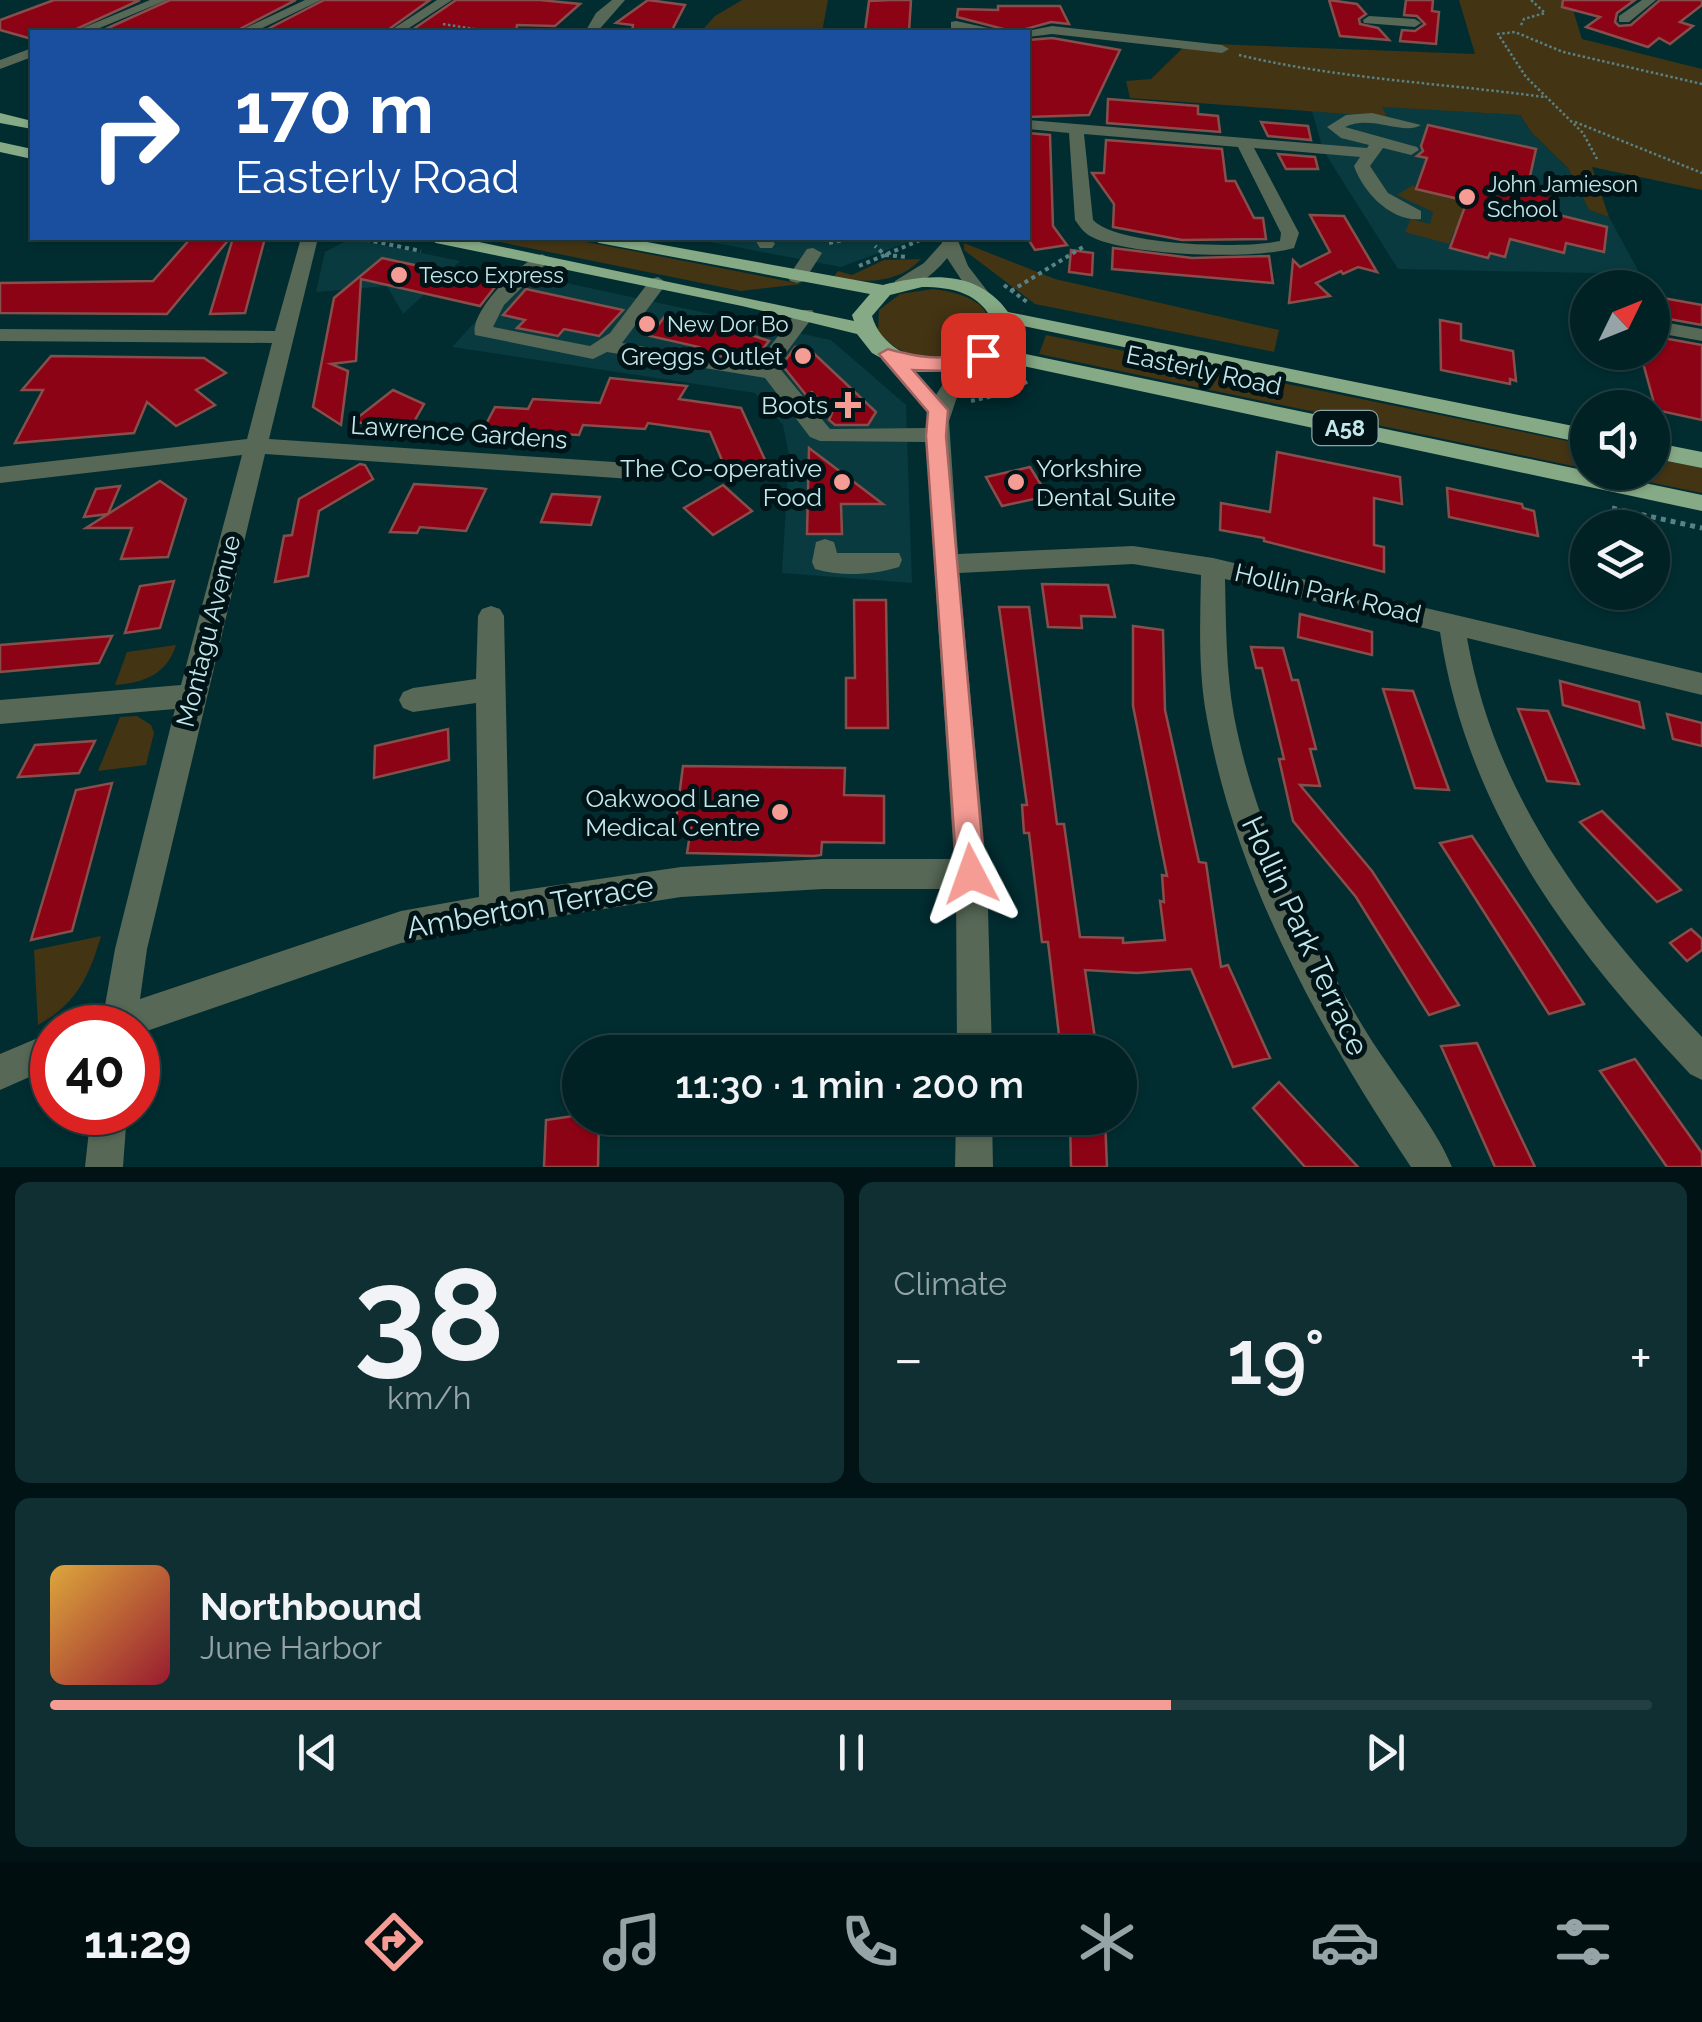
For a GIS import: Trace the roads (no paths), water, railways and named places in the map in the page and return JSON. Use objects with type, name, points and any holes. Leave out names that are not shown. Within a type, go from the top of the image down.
[{"type":"main road","points":[[0,118],[30,125]]},
{"type":"main road","points":[[4,150],[30,154]]},
{"type":"main road","points":[[458,240],[863,330]]},
{"type":"main road","points":[[609,240],[797,276],[892,288],[942,281],[979,292],[992,302],[1004,324],[997,344],[985,354]]},
{"type":"main road","points":[[888,354],[868,340],[862,316],[892,288]]},
{"type":"main road","name":"Easterly Road","points":[[1002,316],[1570,433]]},
{"type":"main road","name":"Easterly Road","points":[[888,354],[913,364],[948,365],[985,354],[1702,503]]},
{"type":"main road","points":[[1670,454],[1702,460]]},
{"type":"street","points":[[85,30],[161,0]]},
{"type":"street","points":[[248,30],[315,0]]},
{"type":"street","points":[[398,30],[446,0]]},
{"type":"street","points":[[593,30],[619,0]]},
{"type":"street","points":[[1624,19],[1650,0]]},
{"type":"street","points":[[1369,20],[1389,16],[1415,24]]},
{"type":"street","points":[[956,23],[990,30]]},
{"type":"street","points":[[1030,33],[1052,30],[1222,49]]},
{"type":"street","points":[[0,65],[30,53]]},
{"type":"street","points":[[1375,148],[1335,127],[1341,120],[1368,118],[1413,125]]},
{"type":"street","points":[[1030,125],[1323,150],[1411,150]]},
{"type":"street","points":[[1076,129],[1084,220],[1102,235],[1262,252],[1282,248],[1288,244],[1290,232],[1244,144]]},
{"type":"street","points":[[1375,148],[1362,166],[1364,174],[1385,202],[1415,215]]},
{"type":"street","name":"Montagu Avenue","points":[[119,1005],[192,696],[308,240]]},
{"type":"street","points":[[892,288],[930,267],[950,241]]},
{"type":"street","points":[[950,241],[959,268],[979,292]]},
{"type":"street","points":[[797,276],[817,247]]},
{"type":"street","points":[[542,259],[497,304],[484,321],[482,331],[490,336],[593,353],[606,346],[658,283]]},
{"type":"street","points":[[606,346],[760,373],[804,314]]},
{"type":"street","points":[[1670,329],[1702,335]]},
{"type":"street","points":[[0,335],[284,337]]},
{"type":"street","points":[[888,354],[939,415]]},
{"type":"street","points":[[975,1035],[971,874],[939,415],[950,384],[985,354]]},
{"type":"street","points":[[766,365],[827,442],[939,415]]},
{"type":"street","name":"Lawrence Gardens","points":[[0,475],[255,446],[660,473]]},
{"type":"street","points":[[825,548],[824,562],[860,564],[890,560]]},
{"type":"street","name":"Hollin Park Road","points":[[948,564],[1133,555],[1213,568],[1450,621],[1702,684]]},
{"type":"street","name":"Hollin Park Terrace","points":[[1213,568],[1213,661],[1221,721],[1241,800],[1324,992],[1378,1088],[1433,1167]]},
{"type":"street","points":[[492,616],[489,689],[496,910]]},
{"type":"street","points":[[1450,621],[1461,681],[1480,748],[1515,817],[1566,900],[1634,991],[1702,1062]]},
{"type":"street","points":[[413,700],[489,689]]},
{"type":"street","points":[[0,712],[192,696]]},
{"type":"street","name":"Amberton Terrace","points":[[160,1010],[401,927],[496,910],[681,882],[823,874],[971,874]]},
{"type":"street","points":[[0,1072],[30,1059]]},
{"type":"street","points":[[104,1167],[107,1135]]},
{"type":"street","points":[[974,1135],[974,1167]]},
{"type":"place","name":"John Jamieson School","points":[[1467,197]]},
{"type":"place","name":"Tesco Express","points":[[399,275]]},
{"type":"place","name":"New Dor Bo","points":[[647,324]]},
{"type":"place","name":"Greggs Outlet","points":[[803,356]]},
{"type":"place","name":"Boots","points":[[848,405]]},
{"type":"place","name":"The Co-operative Food","points":[[842,482]]},
{"type":"place","name":"Yorkshire Dental Suite","points":[[1016,482]]},
{"type":"place","name":"Oakwood Lane Medical Centre","points":[[780,812]]}]
